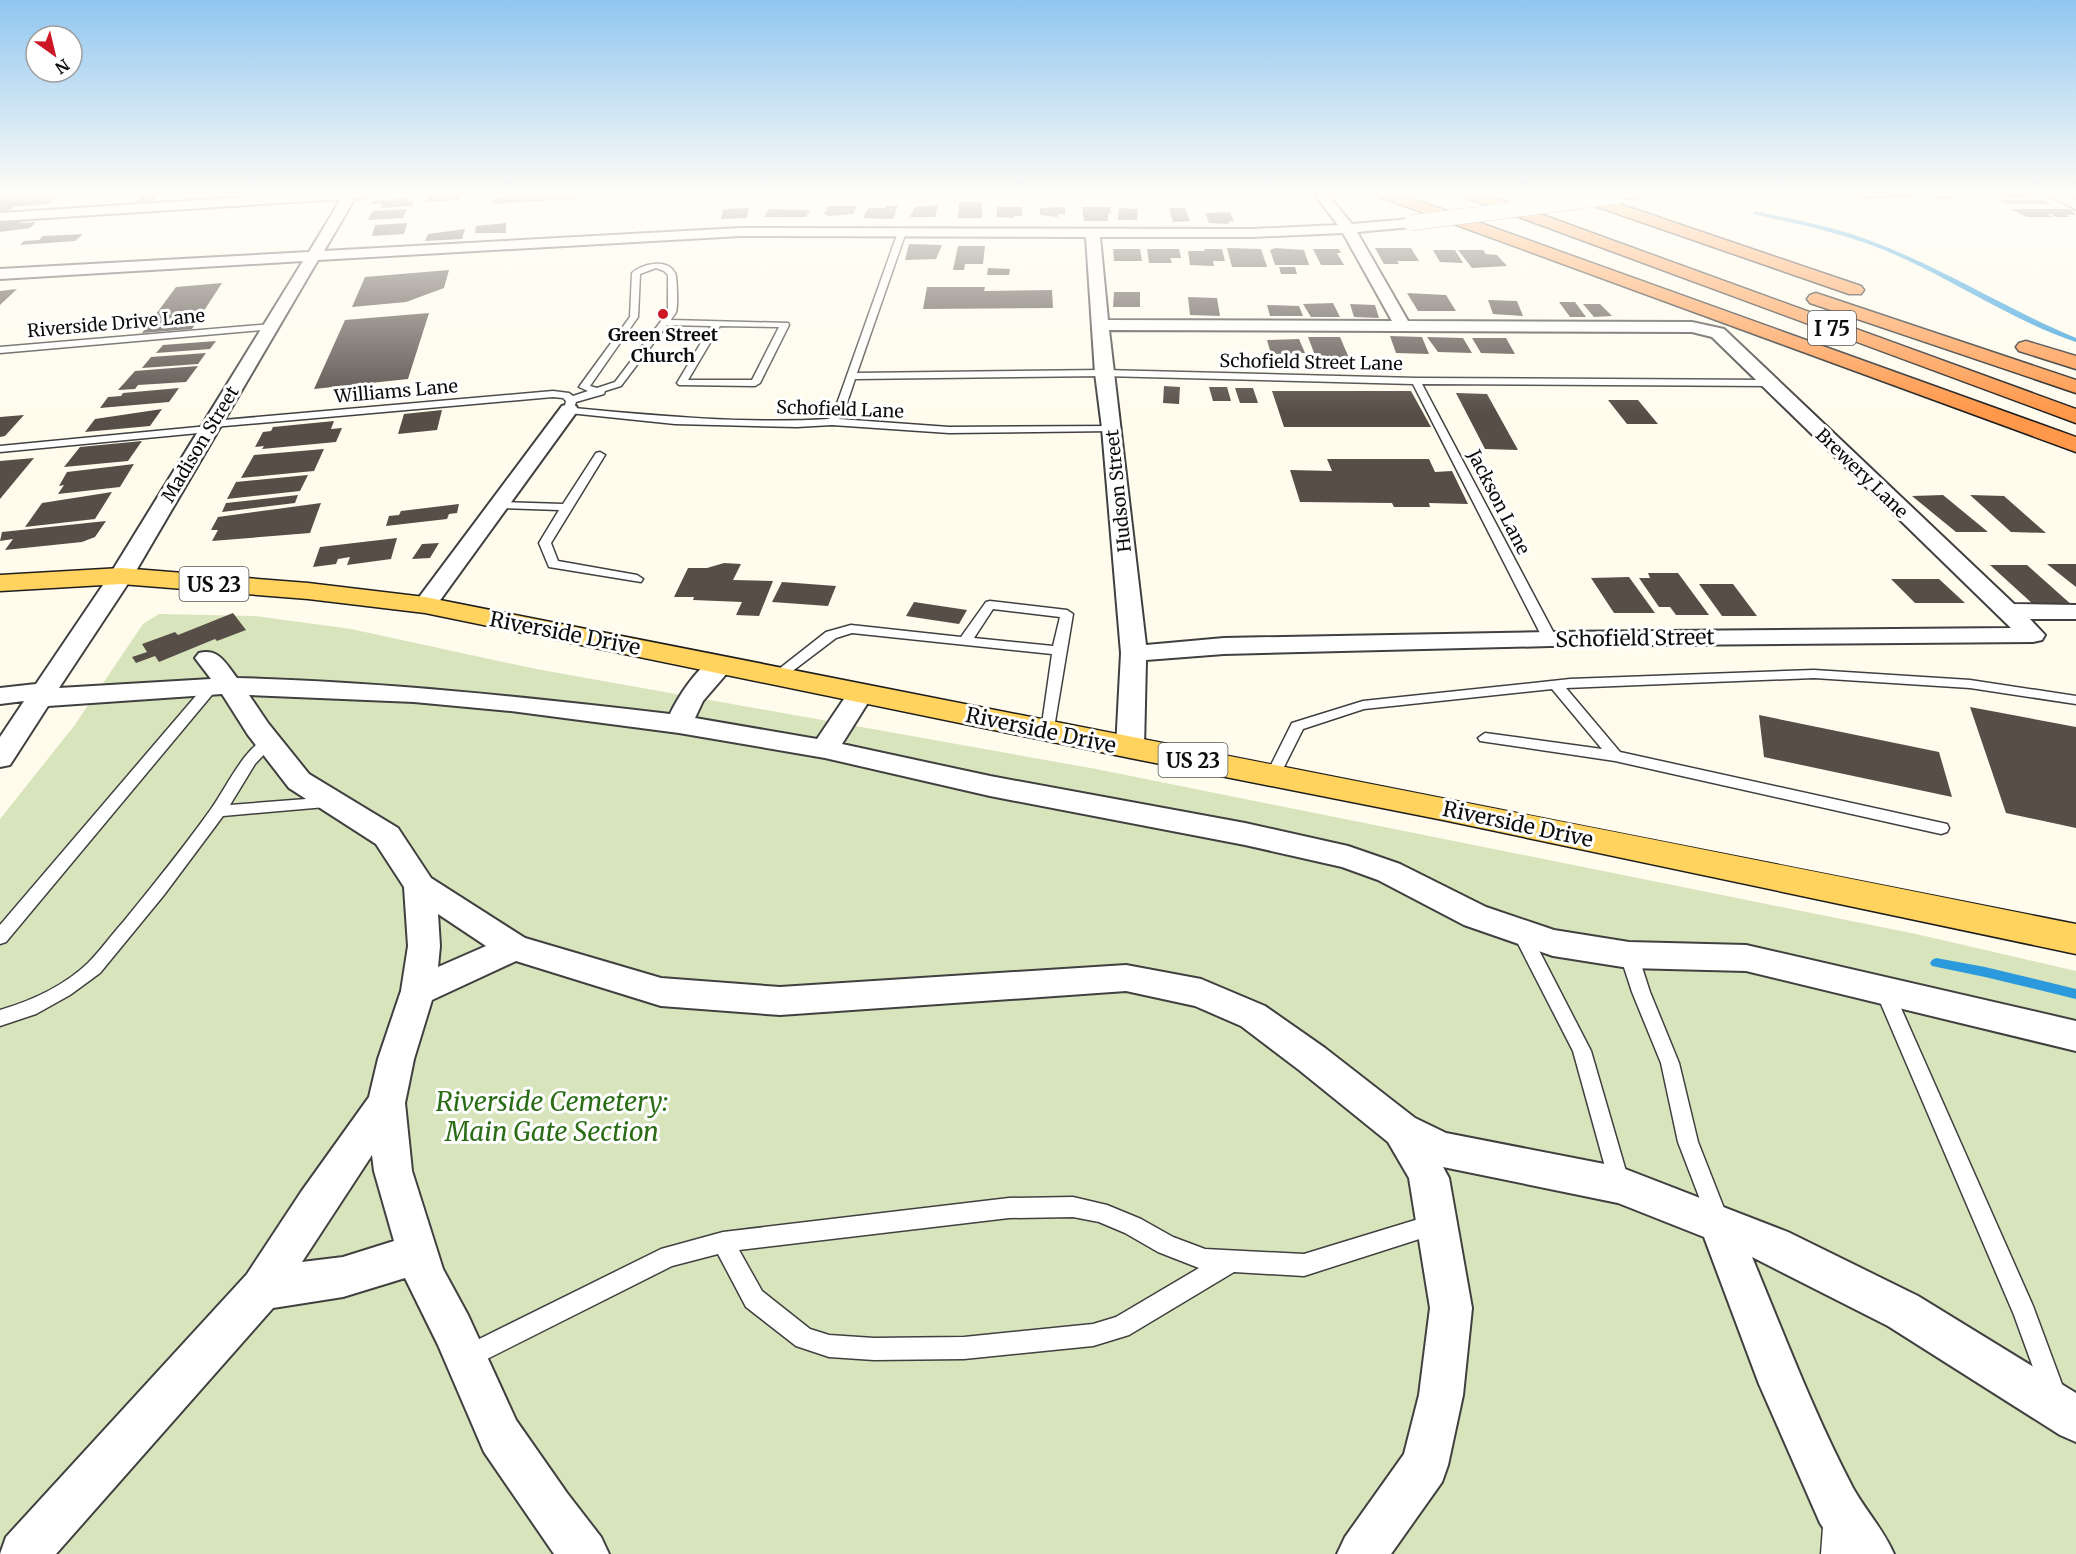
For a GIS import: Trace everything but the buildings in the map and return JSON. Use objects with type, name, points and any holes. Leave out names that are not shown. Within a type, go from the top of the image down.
[{"type":"highway","points":[[1585,267],[2076,445]]},
{"type":"highway","name":"I 75","points":[[1662,267],[2076,416]]},
{"type":"highway","points":[[1786,267],[1867,294]]},
{"type":"highway","name":"I 75","points":[[1802,294],[2076,387]]},
{"type":"highway","points":[[2010,341],[2076,363]]},
{"type":"main road","name":"Riverside Drive","points":[[0,583],[121,576],[308,591],[425,605],[2076,939]]},
{"type":"street","points":[[0,274],[138,267]]},
{"type":"street","name":"Madison Street","points":[[0,758],[121,576],[307,267]]},
{"type":"street","name":"Hudson Street","points":[[1096,267],[1104,373],[1112,428],[1134,653],[1130,748]]},
{"type":"street","points":[[1102,325],[1402,325],[1369,267]]},
{"type":"street","name":"Brewery Lane","points":[[1402,325],[1692,327],[1718,333],[1929,538],[2008,611]]},
{"type":"street","points":[[425,605],[570,405]]},
{"type":"street","points":[[2008,611],[2076,612]]},
{"type":"street","name":"Schofield Street","points":[[1134,653],[1224,646],[1550,639],[2033,635],[2008,611]]},
{"type":"street","points":[[208,658],[220,686],[268,742],[298,782],[387,836],[420,886],[514,948],[661,993],[780,1001],[1126,978],[1201,993],[1253,1016],[1401,1130],[1442,1149],[1620,1185],[1774,1246],[1903,1311],[2068,1414]]},
{"type":"street","points":[[680,724],[691,698],[721,664]]},
{"type":"street","points":[[0,696],[220,686],[414,694],[511,702],[680,724],[825,749],[990,786],[1245,834],[1348,857],[1389,872],[1475,916],[1553,943],[1629,955],[1746,958],[2076,1036]]},
{"type":"street","points":[[825,749],[861,693]]},
{"type":"street","points":[[420,886],[424,946],[418,991],[396,1059],[386,1103],[393,1171],[425,1276],[500,1436],[550,1510],[584,1554]]},
{"type":"street","points":[[418,991],[514,948]]},
{"type":"street","points":[[23,1554],[262,1289],[315,1205],[386,1103]]},
{"type":"street","points":[[1362,1554],[1425,1465],[1441,1395],[1451,1308],[1429,1178],[1418,1154],[1401,1130]]},
{"type":"street","points":[[1719,1224],[1775,1368],[1836,1506],[1869,1554]]},
{"type":"street","points":[[262,1289],[343,1277],[418,1254]]},
{"type":"lane","points":[[601,392],[584,387],[634,317],[636,273],[644,268],[653,267]]},
{"type":"lane","points":[[570,405],[618,384],[672,312],[672,275],[667,269],[658,267]]},
{"type":"lane","points":[[832,422],[839,412],[890,267]]},
{"type":"lane","points":[[664,322],[717,323],[785,325],[755,383],[682,383],[717,323]]},
{"type":"lane","name":"Riverside Drive Lane","points":[[0,350],[271,327]]},
{"type":"lane","name":"Schofield Street Lane","points":[[851,376],[1104,373],[1416,381],[1770,383]]},
{"type":"lane","name":"Jackson Lane","points":[[1416,381],[1550,639]]},
{"type":"lane","name":"Williams Lane","points":[[0,449],[553,394],[566,395],[570,405]]},
{"type":"lane","name":"Schofield Lane","points":[[570,405],[675,421],[797,424],[832,422],[949,430],[1112,428]]},
{"type":"lane","points":[[600,455],[545,543],[553,564],[637,579]]},
{"type":"lane","points":[[499,505],[566,507]]},
{"type":"lane","points":[[965,641],[990,605],[1067,614],[1059,651],[1048,731]]},
{"type":"lane","points":[[777,676],[831,635],[851,629],[1059,651]]},
{"type":"lane","points":[[1273,775],[1297,726],[1363,705],[1556,685],[1814,674],[1970,684],[2076,700]]},
{"type":"lane","points":[[1556,685],[1615,756]]},
{"type":"lane","points":[[0,938],[220,686]]},
{"type":"lane","points":[[1485,738],[1615,756],[1941,828]]},
{"type":"lane","points":[[0,1018],[30,1009],[64,990],[94,968],[158,891],[218,811],[250,761],[268,742]]},
{"type":"lane","points":[[218,811],[332,802]]},
{"type":"lane","points":[[1521,932],[1582,1051],[1620,1185]]},
{"type":"lane","points":[[1629,955],[1670,1064],[1688,1142],[1719,1224]]},
{"type":"lane","points":[[1884,990],[2068,1414]]},
{"type":"lane","points":[[464,1358],[669,1256],[723,1242],[1009,1208],[1073,1207],[1100,1212],[1133,1226],[1166,1245],[1205,1260],[1304,1265],[1435,1224]]},
{"type":"lane","points":[[723,1242],[754,1299],[804,1338],[829,1346],[874,1349],[964,1348],[1093,1335],[1121,1328],[1230,1262]]},
{"type":"lane","points":[[1834,1554],[1836,1506]]},
{"type":"green space","name":"Riverside Cemetery: Main Gate Section","points":[[159,614],[255,616],[351,629],[536,669],[1096,769],[1916,934],[2076,971],[2076,1554],[0,1554],[0,819],[74,726],[143,624]]},
{"type":"waterway","points":[[1924,267],[2024,317],[2076,340]]},
{"type":"waterway","points":[[1936,963],[1985,972],[2076,994]]},
{"type":"place","name":"Green Street Church","points":[[663,314]]}]
